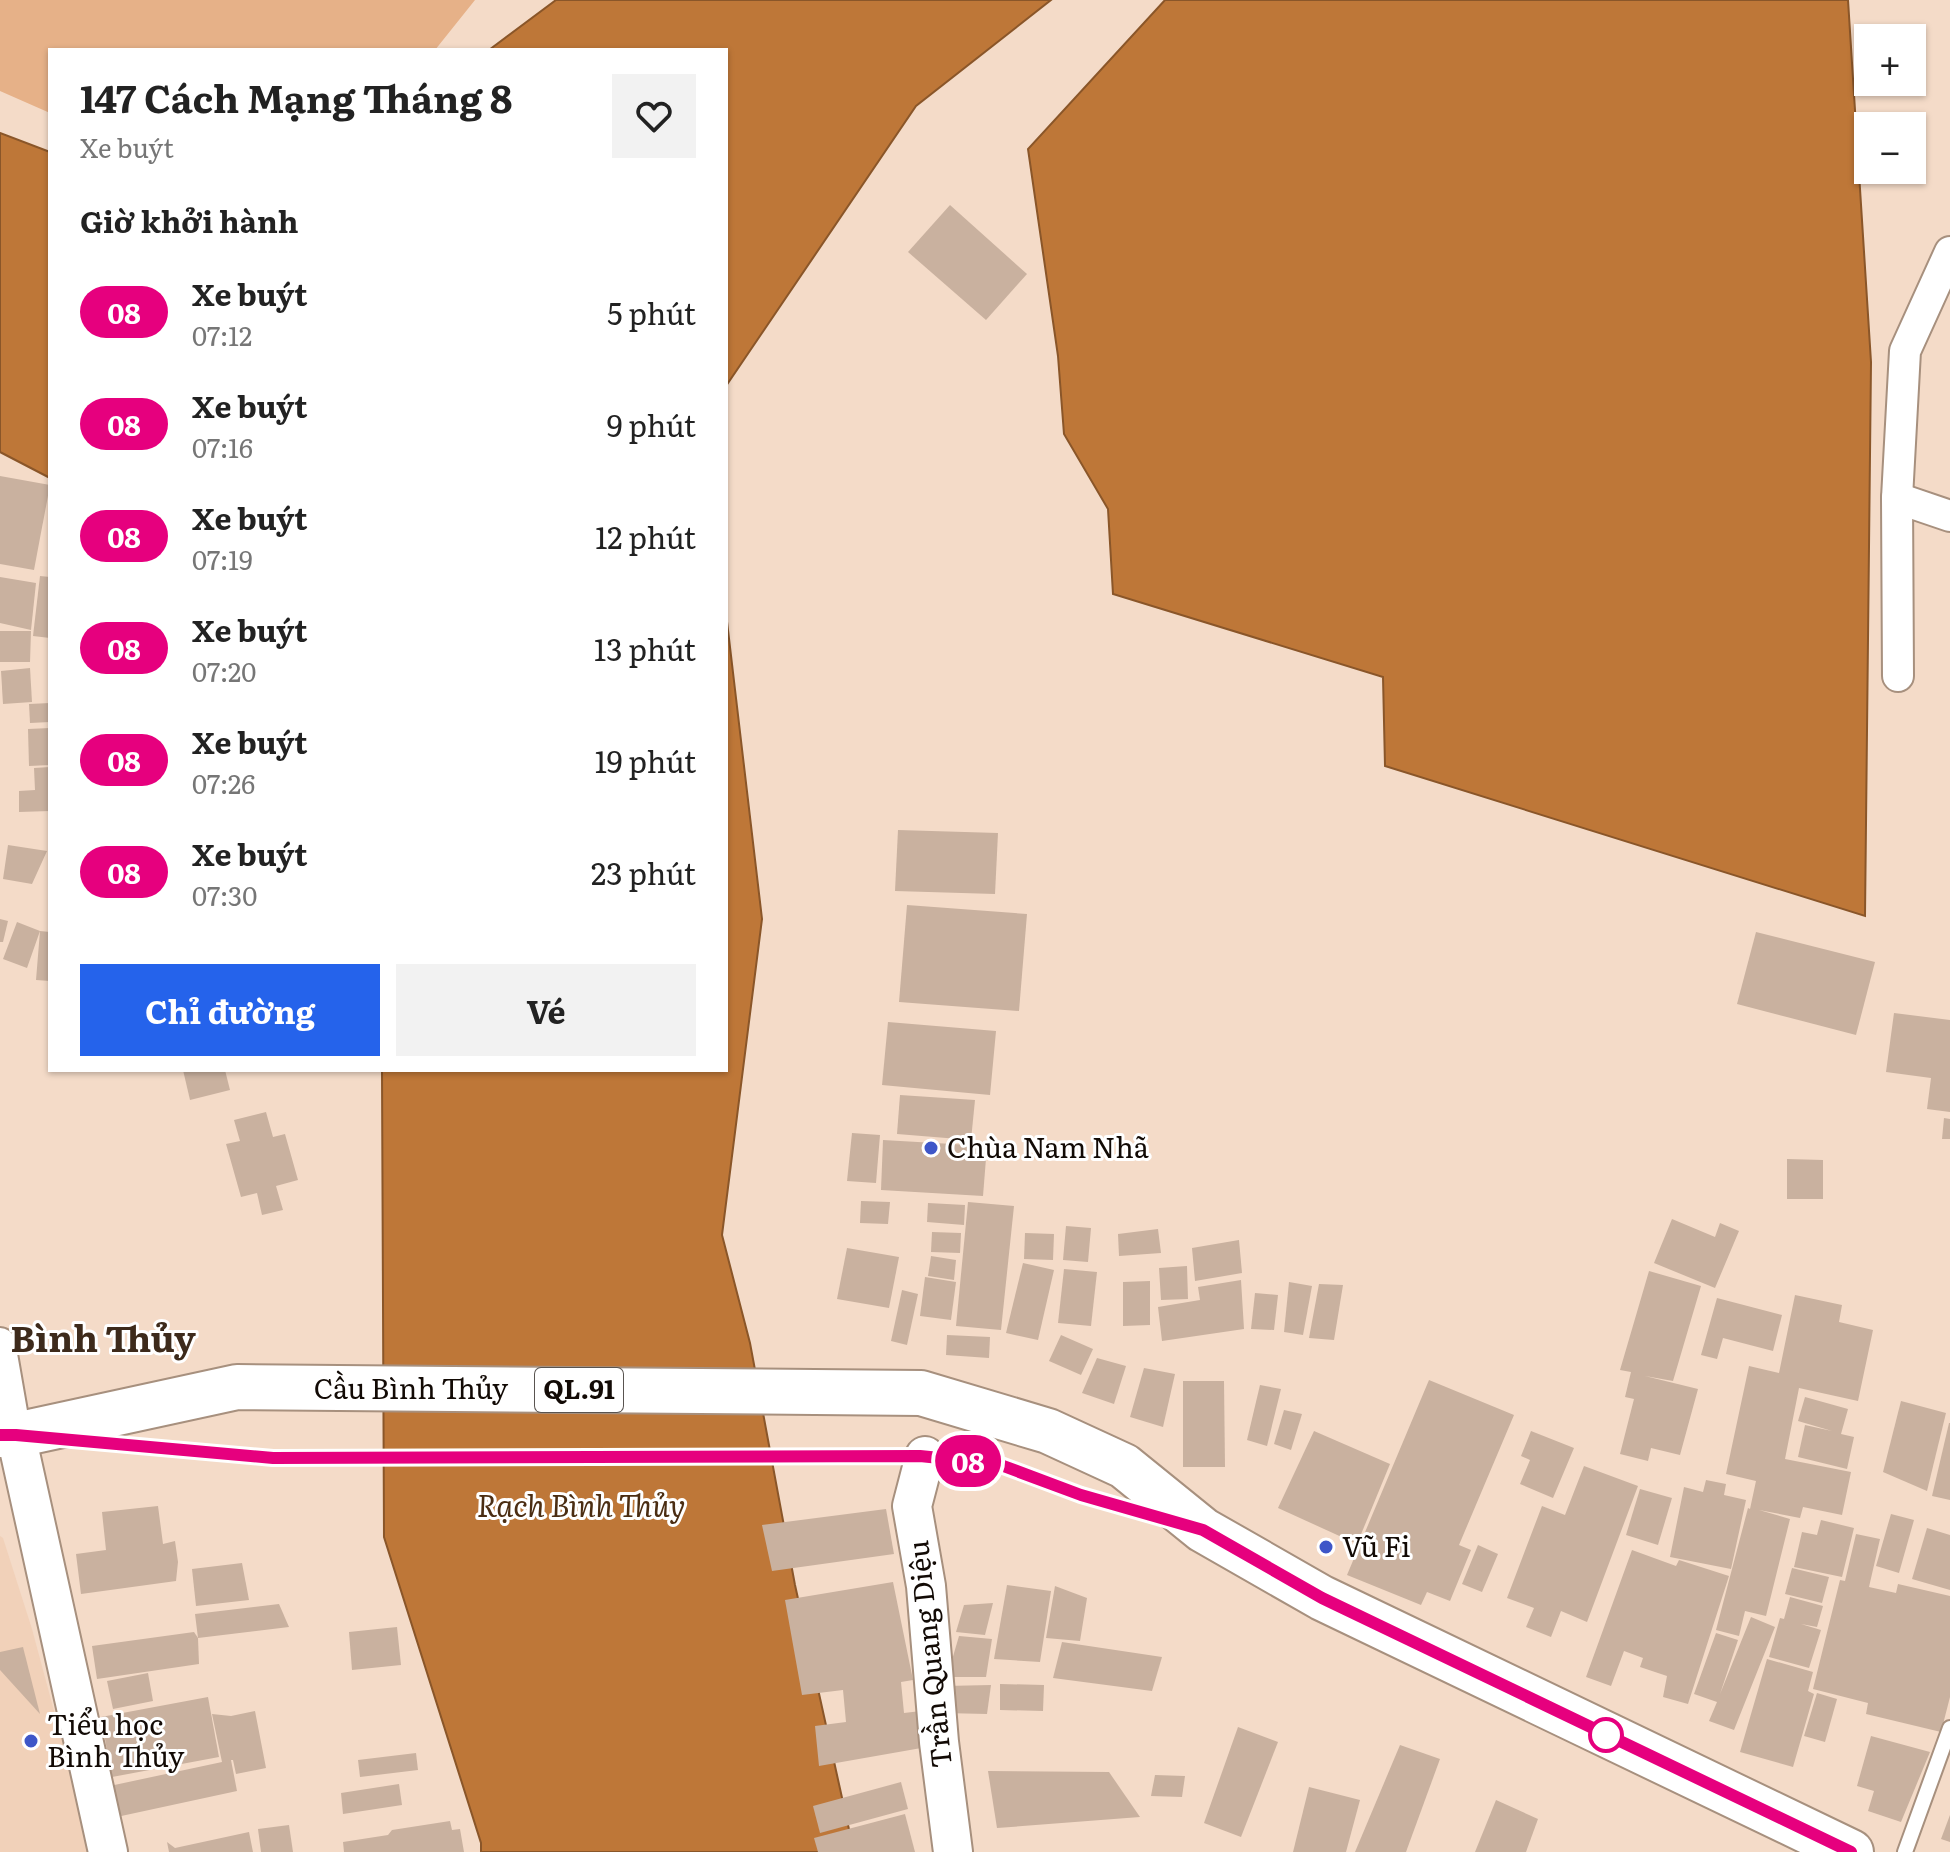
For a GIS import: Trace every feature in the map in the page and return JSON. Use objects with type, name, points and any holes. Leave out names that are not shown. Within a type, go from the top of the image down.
[{"type":"highway","name":"Cầu Bình Thủy","points":[[8,1435],[237,1387],[921,1393],[1048,1431],[1124,1466],[1203,1530],[1322,1598],[1851,1852]]},
{"type":"street","points":[[1898,676],[1897,498],[1905,351],[1950,252]]},
{"type":"street","points":[[1897,498],[1950,516]]},
{"type":"street","points":[[0,1343],[8,1435],[108,1852]]},
{"type":"street","name":"Trần Quang Diệu","points":[[925,1456],[912,1506],[926,1586],[939,1742],[953,1852]]},
{"type":"lane","points":[[1905,1852],[1950,1728]]},
{"type":"shaded area","points":[[0,0],[475,0],[437,48],[48,48],[48,112],[0,91]]},
{"type":"shaded area","name":"Tiểu học Bình Thủy","points":[[0,1536],[32,1629],[92,1852],[0,1852]]},
{"type":"water","points":[[556,0],[1051,0],[916,106],[728,383],[728,48],[492,48]]},
{"type":"water","points":[[1165,0],[1848,0],[1855,112],[1854,184],[1860,184],[1871,362],[1865,916],[1385,766],[1383,677],[1113,594],[1108,509],[1064,434],[1058,356],[1028,149]]},
{"type":"water","points":[[0,133],[48,151],[48,477],[0,452]]},
{"type":"water","name":"Rạch Bình Thủy","points":[[728,630],[762,919],[722,1235],[750,1343],[795,1585],[854,1852],[481,1852],[481,1843],[384,1537],[382,1072],[728,1072]]},
{"type":"building","points":[[950,205],[1027,274],[986,320],[908,252]]},
{"type":"building","points":[[0,476],[48,485],[34,570],[0,564]]},
{"type":"building","points":[[40,576],[48,577],[48,638],[33,636]]},
{"type":"building","points":[[0,577],[36,583],[31,630],[0,623]]},
{"type":"building","points":[[0,631],[31,631],[30,662],[0,662]]},
{"type":"building","points":[[30,668],[32,702],[3,704],[1,671]]},
{"type":"building","points":[[48,703],[48,722],[30,723],[29,704]]},
{"type":"building","points":[[48,728],[48,765],[29,766],[28,729]]},
{"type":"building","points":[[48,767],[48,811],[19,812],[19,791],[35,790],[34,768]]},
{"type":"building","points":[[898,830],[998,833],[995,894],[895,891]]},
{"type":"building","points":[[8,845],[47,851],[32,884],[3,879]]},
{"type":"building","points":[[907,905],[1027,914],[1019,1011],[899,1002]]},
{"type":"building","points":[[0,919],[8,921],[3,942],[0,942]]},
{"type":"building","points":[[17,922],[40,931],[27,968],[3,959]]},
{"type":"building","points":[[40,931],[48,932],[48,981],[36,980]]},
{"type":"building","points":[[1756,932],[1875,962],[1856,1035],[1737,1004]]},
{"type":"building","points":[[1894,1013],[1950,1020],[1950,1112],[1927,1109],[1931,1078],[1886,1072]]},
{"type":"building","points":[[888,1022],[996,1031],[990,1095],[882,1085]]},
{"type":"building","points":[[183,1072],[226,1072],[230,1090],[190,1100]]},
{"type":"building","points":[[900,1095],[975,1100],[971,1140],[897,1134]]},
{"type":"building","points":[[266,1112],[273,1137],[285,1134],[298,1180],[276,1186],[283,1210],[262,1215],[257,1193],[241,1197],[226,1144],[240,1141],[234,1120]]},
{"type":"building","points":[[1944,1118],[1950,1119],[1950,1139],[1942,1139]]},
{"type":"building","points":[[852,1133],[880,1135],[876,1183],[847,1181]]},
{"type":"building","points":[[883,1140],[987,1146],[983,1196],[881,1190]]},
{"type":"building","points":[[1787,1159],[1823,1160],[1823,1199],[1787,1199]]},
{"type":"building","points":[[861,1201],[890,1202],[888,1224],[860,1223]]},
{"type":"building","points":[[968,1202],[1014,1206],[1001,1330],[956,1326]]},
{"type":"building","points":[[928,1203],[965,1205],[964,1225],[927,1222]]},
{"type":"building","points":[[1672,1219],[1715,1237],[1720,1223],[1739,1231],[1715,1288],[1654,1263]]},
{"type":"building","points":[[1066,1226],[1091,1228],[1088,1262],[1063,1260]]},
{"type":"building","points":[[1158,1229],[1161,1253],[1119,1256],[1118,1234]]},
{"type":"building","points":[[932,1232],[961,1233],[960,1253],[931,1252]]},
{"type":"building","points":[[1025,1233],[1054,1234],[1053,1260],[1024,1259]]},
{"type":"building","points":[[1239,1240],[1242,1273],[1195,1281],[1192,1248]]},
{"type":"building","points":[[847,1248],[899,1257],[889,1308],[837,1299]]},
{"type":"building","points":[[931,1256],[956,1260],[954,1280],[928,1276]]},
{"type":"building","points":[[1023,1263],[1054,1270],[1038,1340],[1006,1333]]},
{"type":"building","points":[[1187,1266],[1188,1299],[1161,1300],[1159,1268]]},
{"type":"building","points":[[1064,1269],[1097,1272],[1091,1326],[1058,1323]]},
{"type":"building","points":[[1649,1271],[1701,1286],[1673,1381],[1645,1376],[1698,1389],[1680,1455],[1651,1448],[1648,1461],[1620,1454],[1634,1399],[1625,1397],[1631,1372],[1620,1370]]},
{"type":"building","points":[[925,1277],[956,1282],[951,1320],[920,1316]]},
{"type":"building","points":[[1241,1280],[1244,1329],[1162,1341],[1158,1307],[1200,1300],[1198,1287]]},
{"type":"building","points":[[1150,1281],[1150,1325],[1123,1326],[1123,1282]]},
{"type":"building","points":[[1289,1282],[1312,1286],[1303,1335],[1284,1332]]},
{"type":"building","points":[[1319,1284],[1343,1285],[1334,1340],[1309,1338]]},
{"type":"building","points":[[902,1290],[918,1294],[907,1345],[891,1341]]},
{"type":"building","points":[[1255,1293],[1278,1295],[1274,1330],[1251,1329]]},
{"type":"building","points":[[1795,1295],[1842,1305],[1839,1322],[1873,1330],[1858,1401],[1799,1388],[1785,1459],[1851,1472],[1842,1515],[1803,1507],[1800,1518],[1759,1510],[1790,1519],[1766,1616],[1745,1611],[1739,1636],[1716,1630],[1756,1481],[1726,1474],[1749,1366],[1779,1373]]},
{"type":"building","points":[[1717,1298],[1782,1315],[1773,1351],[1723,1338],[1717,1359],[1701,1355]]},
{"type":"building","points":[[947,1335],[990,1337],[989,1358],[946,1355]]},
{"type":"building","points":[[1061,1335],[1093,1349],[1081,1375],[1049,1361]]},
{"type":"building","points":[[1097,1358],[1126,1366],[1114,1404],[1082,1393]]},
{"type":"building","points":[[1144,1368],[1175,1374],[1163,1427],[1130,1417]]},
{"type":"building","points":[[1429,1380],[1514,1415],[1459,1545],[1471,1550],[1450,1601],[1427,1592],[1421,1605],[1347,1575]]},
{"type":"building","points":[[1183,1381],[1224,1381],[1225,1467],[1183,1467]]},
{"type":"building","points":[[1260,1385],[1281,1389],[1267,1446],[1247,1440]]},
{"type":"building","points":[[1805,1397],[1848,1409],[1841,1434],[1854,1437],[1847,1469],[1798,1457],[1805,1425],[1832,1431],[1798,1421]]},
{"type":"building","points":[[1901,1401],[1946,1413],[1927,1491],[1883,1472]]},
{"type":"building","points":[[1284,1410],[1302,1414],[1291,1450],[1274,1444]]},
{"type":"building","points":[[1950,1423],[1950,1500],[1932,1496]]},
{"type":"building","points":[[1314,1431],[1390,1464],[1357,1544],[1278,1508]]},
{"type":"building","points":[[1531,1431],[1574,1448],[1553,1498],[1520,1484],[1530,1460],[1521,1456]]},
{"type":"building","points":[[1584,1466],[1638,1486],[1587,1622],[1561,1611],[1551,1637],[1526,1627],[1534,1608],[1507,1598],[1542,1506],[1565,1515]]},
{"type":"building","points":[[1706,1480],[1726,1484],[1724,1495],[1746,1500],[1731,1569],[1670,1557],[1684,1487],[1703,1492]]},
{"type":"building","points":[[1640,1489],[1672,1498],[1658,1545],[1626,1535]]},
{"type":"building","points":[[158,1506],[163,1544],[175,1541],[178,1562],[176,1581],[81,1594],[76,1554],[106,1550],[102,1512]]},
{"type":"building","points":[[886,1509],[894,1554],[772,1571],[762,1525]]},
{"type":"building","points":[[1891,1514],[1914,1520],[1899,1573],[1876,1566]]},
{"type":"building","points":[[1821,1520],[1854,1528],[1842,1577],[1794,1567],[1802,1532],[1817,1535]]},
{"type":"building","points":[[1927,1528],[1950,1535],[1950,1590],[1912,1579]]},
{"type":"building","points":[[1856,1534],[1880,1539],[1869,1587],[1896,1593],[1898,1584],[1950,1596],[1950,1697],[1941,1732],[1866,1714],[1868,1703],[1813,1689],[1840,1580],[1845,1581]]},
{"type":"building","points":[[1478,1545],[1498,1554],[1482,1592],[1462,1584]]},
{"type":"building","points":[[1632,1550],[1676,1566],[1679,1560],[1729,1576],[1688,1704],[1663,1697],[1667,1676],[1640,1667],[1643,1658],[1624,1651],[1611,1686],[1586,1677]]},
{"type":"building","points":[[242,1563],[249,1600],[196,1606],[192,1569]]},
{"type":"building","points":[[1792,1568],[1829,1577],[1822,1603],[1785,1594]]},
{"type":"building","points":[[893,1582],[913,1680],[901,1682],[904,1713],[921,1711],[927,1747],[819,1766],[815,1726],[846,1722],[843,1690],[802,1695],[785,1600]]},
{"type":"building","points":[[1007,1585],[1051,1591],[1040,1662],[994,1659]]},
{"type":"building","points":[[1055,1586],[1087,1598],[1080,1641],[1046,1638]]},
{"type":"building","points":[[1790,1597],[1823,1606],[1817,1627],[1801,1624],[1821,1630],[1809,1668],[1769,1657],[1780,1618],[1784,1619]]},
{"type":"building","points":[[993,1603],[985,1635],[956,1632],[964,1605]]},
{"type":"building","points":[[279,1604],[289,1627],[198,1638],[195,1614]]},
{"type":"building","points":[[1751,1617],[1775,1627],[1734,1730],[1709,1721],[1717,1702],[1694,1694],[1716,1633],[1738,1640],[1720,1694]]},
{"type":"building","points":[[397,1627],[401,1665],[352,1670],[349,1632]]},
{"type":"building","points":[[194,1632],[198,1638],[199,1664],[97,1679],[92,1646]]},
{"type":"building","points":[[959,1636],[992,1639],[986,1677],[947,1677]]},
{"type":"building","points":[[1062,1642],[1162,1657],[1152,1691],[1053,1678]]},
{"type":"building","points":[[23,1647],[40,1714],[0,1670],[0,1652]]},
{"type":"building","points":[[1767,1659],[1813,1672],[1808,1691],[1814,1694],[1793,1767],[1740,1752]]},
{"type":"building","points":[[148,1673],[153,1701],[113,1709],[107,1681]]},
{"type":"building","points":[[1000,1684],[1044,1685],[1043,1711],[1000,1710]]},
{"type":"building","points":[[991,1685],[987,1714],[943,1713],[945,1686]]},
{"type":"building","points":[[1817,1693],[1837,1699],[1825,1742],[1804,1736]]},
{"type":"building","points":[[208,1697],[219,1757],[112,1777],[101,1717]]},
{"type":"building","points":[[255,1711],[266,1768],[236,1774],[231,1760],[237,1791],[112,1818],[105,1787],[222,1762],[212,1714],[231,1716]]},
{"type":"building","points":[[1238,1727],[1278,1742],[1241,1837],[1204,1823]]},
{"type":"building","points":[[1871,1736],[1930,1752],[1901,1822],[1868,1811],[1874,1791],[1857,1786]]},
{"type":"building","points":[[1400,1745],[1440,1759],[1406,1852],[1355,1852]]},
{"type":"building","points":[[416,1753],[418,1770],[360,1777],[358,1760]]},
{"type":"building","points":[[988,1771],[1109,1772],[1140,1817],[997,1828]]},
{"type":"building","points":[[1155,1775],[1185,1776],[1182,1797],[1151,1796]]},
{"type":"building","points":[[901,1782],[908,1809],[820,1833],[813,1806]]},
{"type":"building","points":[[399,1784],[402,1805],[343,1814],[341,1793]]},
{"type":"building","points":[[1309,1787],[1360,1800],[1346,1852],[1293,1852]]},
{"type":"building","points":[[1496,1800],[1538,1819],[1526,1852],[1475,1852]]},
{"type":"building","points":[[905,1814],[915,1852],[818,1852],[814,1838]]},
{"type":"building","points":[[1950,1815],[1950,1842],[1941,1839]]},
{"type":"building","points":[[450,1821],[452,1830],[460,1829],[464,1852],[344,1852],[343,1842]]},
{"type":"building","points":[[289,1825],[293,1852],[261,1852],[258,1829]]},
{"type":"building","points":[[249,1832],[253,1852],[169,1852],[167,1842],[175,1848]]},
{"type":"bus line","name":"08","points":[[0,1435],[273,1458],[920,1456],[998,1464],[1081,1495],[1203,1530],[1322,1598],[1851,1852]]},
{"type":"place","name":"Chùa Nam Nhã","points":[[931,1148]]},
{"type":"place","name":"Vũ Fi","points":[[1326,1547]]},
{"type":"place","name":"Tiểu học Bình Thủy","points":[[31,1741]]},
{"type":"district","name":"Bình Thủy","points":[[103,1339]]}]
